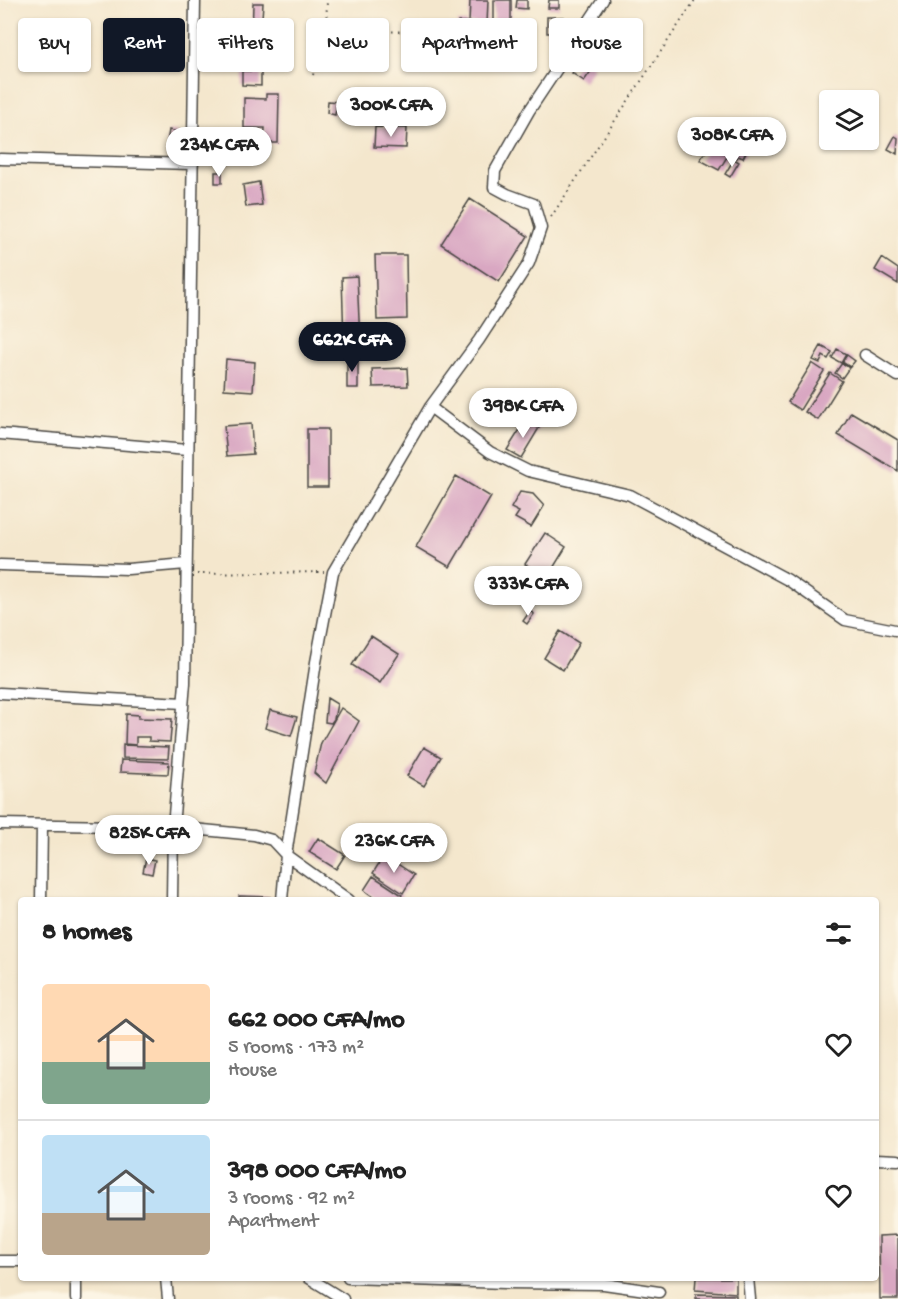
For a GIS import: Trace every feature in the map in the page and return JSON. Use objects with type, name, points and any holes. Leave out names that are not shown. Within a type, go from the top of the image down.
[{"type":"street","points":[[172,897],[173,827],[183,703],[195,0]]},
{"type":"street","points":[[282,897],[286,855],[316,662],[333,572],[430,407],[479,340],[529,264],[541,228],[534,204],[494,187],[495,171],[529,111],[603,0]]},
{"type":"street","points":[[0,159],[193,164]]},
{"type":"street","points":[[865,355],[898,376]]},
{"type":"street","points":[[430,407],[490,453],[528,471],[630,495],[788,580],[845,620],[897,632]]},
{"type":"street","points":[[0,434],[187,450]]},
{"type":"street","points":[[0,565],[186,569]]},
{"type":"street","points":[[0,693],[183,703]]},
{"type":"street","points":[[0,824],[173,827],[254,835],[272,840],[286,855],[345,897]]},
{"type":"street","points":[[41,897],[42,825]]},
{"type":"street","points":[[879,1159],[898,1160]]},
{"type":"street","points":[[0,1261],[18,1261]]},
{"type":"street","points":[[75,1299],[76,1281]]},
{"type":"street","points":[[166,1281],[168,1299]]},
{"type":"street","points":[[314,1281],[343,1299]]},
{"type":"street","points":[[427,1281],[604,1284],[659,1292]]},
{"type":"street","points":[[748,1281],[750,1299]]},
{"type":"path","points":[[326,18],[327,0]]},
{"type":"path","points":[[541,228],[557,208],[695,0]]},
{"type":"path","points":[[186,569],[333,572]]},
{"type":"building","points":[[470,0],[488,0],[487,18],[469,18]]},
{"type":"building","points":[[494,0],[511,0],[511,18],[494,18]]},
{"type":"building","points":[[517,0],[527,0],[527,9],[516,8]]},
{"type":"building","points":[[549,0],[559,0],[559,8],[548,8]]},
{"type":"building","points":[[253,3],[263,3],[262,18],[253,18]]},
{"type":"building","points":[[547,17],[563,17],[549,18],[549,33],[547,33]]},
{"type":"building","points":[[242,72],[261,72],[261,86],[242,85]]},
{"type":"building","points":[[573,72],[590,72],[584,81]]},
{"type":"building","points":[[266,94],[279,94],[278,143],[264,143],[265,128],[244,128],[244,98],[266,99]]},
{"type":"building","points":[[328,101],[337,102],[335,115],[327,113]]},
{"type":"building","points":[[375,127],[407,128],[406,148],[374,147]]},
{"type":"building","points":[[169,130],[178,132],[176,145],[167,143]]},
{"type":"building","points":[[244,132],[251,133],[250,141],[243,141]]},
{"type":"building","points":[[895,136],[898,138],[897,154],[888,149]]},
{"type":"building","points":[[715,137],[733,147],[719,170],[700,160]]},
{"type":"building","points":[[735,147],[746,152],[743,158],[730,155]]},
{"type":"building","points":[[734,159],[739,162],[730,177],[725,174]]},
{"type":"building","points":[[215,172],[222,172],[222,183],[215,183]]},
{"type":"building","points":[[259,182],[262,205],[246,207],[243,185]]},
{"type":"building","points":[[470,199],[528,236],[499,282],[441,244]]},
{"type":"building","points":[[375,255],[406,255],[407,319],[377,320]]},
{"type":"building","points":[[882,258],[898,269],[898,284],[875,270]]},
{"type":"building","points":[[357,276],[360,341],[344,342],[342,277]]},
{"type":"building","points":[[821,346],[832,352],[828,359],[823,356],[820,363],[813,360]]},
{"type":"building","points":[[837,349],[846,354],[841,363],[832,358]]},
{"type":"building","points":[[847,355],[855,361],[850,367],[842,362]]},
{"type":"building","points":[[347,357],[358,357],[358,388],[347,388]]},
{"type":"building","points":[[226,359],[255,362],[253,391],[224,389]]},
{"type":"building","points":[[812,363],[824,371],[800,410],[788,402]]},
{"type":"building","points":[[842,363],[849,368],[842,378],[835,373]]},
{"type":"building","points":[[407,368],[408,386],[373,387],[372,369]]},
{"type":"building","points":[[830,373],[842,381],[818,420],[805,412]]},
{"type":"building","points":[[851,412],[898,440],[898,471],[838,435]]},
{"type":"building","points":[[526,420],[539,428],[521,458],[507,450]]},
{"type":"building","points":[[251,424],[253,454],[227,456],[224,426]]},
{"type":"building","points":[[307,429],[328,429],[328,487],[307,487]]},
{"type":"building","points":[[456,476],[491,497],[450,567],[416,547]]},
{"type":"building","points":[[520,492],[533,494],[544,506],[531,527],[515,518],[519,512],[511,508]]},
{"type":"building","points":[[545,533],[566,547],[547,578],[525,564]]},
{"type":"building","points":[[530,611],[534,614],[527,624],[523,621]]},
{"type":"building","points":[[560,631],[579,643],[563,670],[544,658]]},
{"type":"building","points":[[371,636],[399,654],[380,683],[352,665]]},
{"type":"building","points":[[327,698],[337,704],[331,723],[325,722]]},
{"type":"building","points":[[341,708],[359,721],[326,783],[314,773],[321,743]]},
{"type":"building","points":[[270,710],[297,717],[291,736],[265,728]]},
{"type":"building","points":[[126,714],[139,715],[138,718],[172,719],[170,742],[149,741],[149,737],[136,737],[136,745],[125,744]]},
{"type":"building","points":[[123,745],[169,747],[168,759],[123,758]]},
{"type":"building","points":[[424,747],[441,757],[424,786],[407,776]]},
{"type":"building","points":[[121,760],[169,762],[168,774],[120,772]]},
{"type":"building","points":[[318,838],[345,855],[336,869],[309,852]]},
{"type":"building","points":[[384,855],[414,875],[403,893],[373,873]]},
{"type":"building","points":[[146,858],[155,860],[152,874],[143,872]]},
{"type":"building","points":[[373,876],[402,895],[401,897],[374,897],[364,890]]},
{"type":"building","points":[[898,1235],[898,1299],[880,1299],[879,1236]]},
{"type":"building","points":[[696,1281],[736,1281],[736,1293],[695,1290]]},
{"type":"building","points":[[696,1294],[736,1295],[736,1299],[696,1299]]}]
